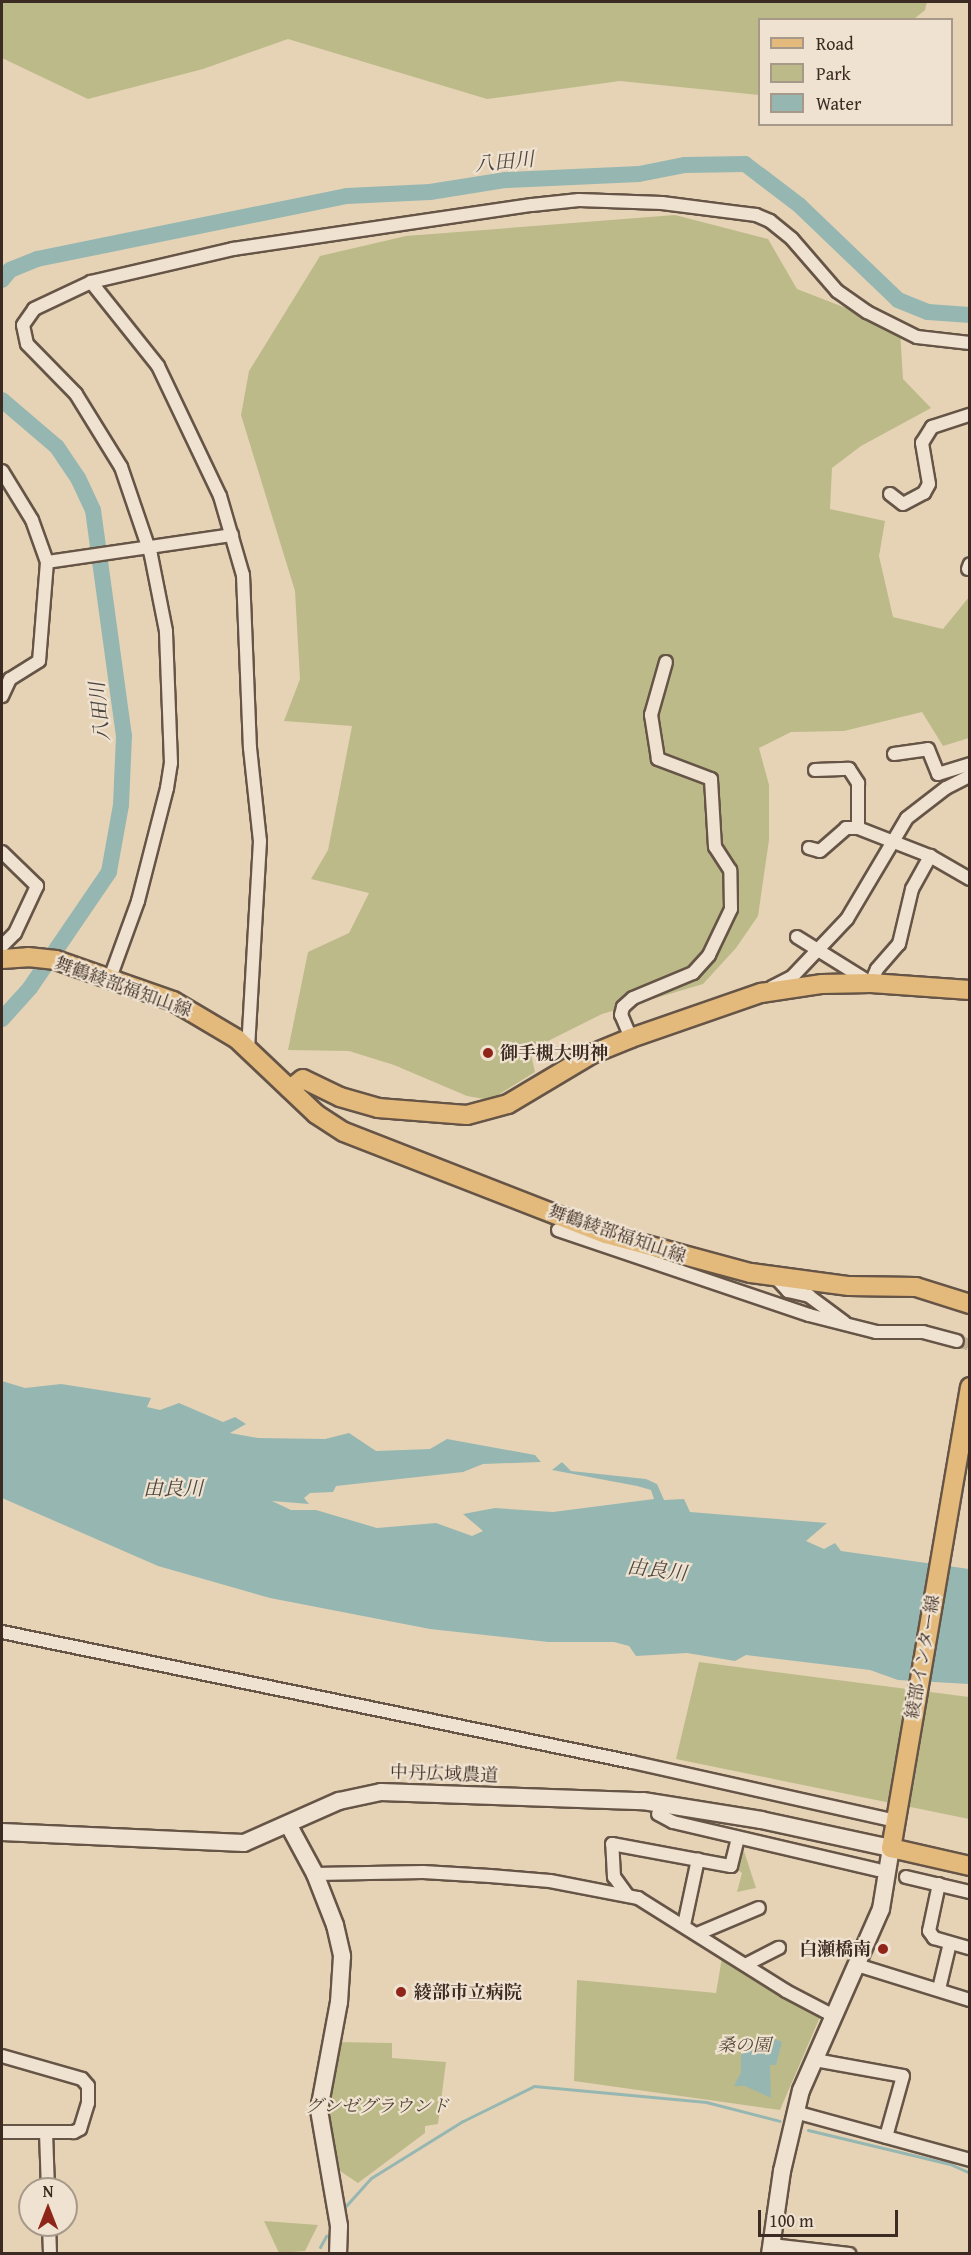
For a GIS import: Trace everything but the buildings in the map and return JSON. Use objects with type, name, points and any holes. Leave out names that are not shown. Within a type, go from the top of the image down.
[{"type":"main road","name":"舞鶴綾部福知山線","points":[[2,959],[46,958],[173,1001],[214,1022],[248,1048],[316,1114],[344,1132],[392,1153],[606,1234],[700,1262],[776,1278],[849,1286],[916,1287],[969,1304]]},
{"type":"main road","points":[[290,1089],[303,1079],[340,1097],[378,1108],[467,1115],[508,1104],[592,1054],[631,1038],[761,993],[822,984],[871,983],[969,990]]},
{"type":"main road","name":"綾部インター線","points":[[891,1848],[892,1816],[969,1387]]},
{"type":"main road","points":[[891,1848],[969,1866]]},
{"type":"street","points":[[110,978],[143,886],[171,763],[166,631],[148,548],[115,454],[76,394],[27,344],[23,334],[25,318],[34,309],[91,282],[233,249],[395,223],[579,201],[662,203],[763,218],[792,239],[837,291],[867,312],[917,337],[969,343]]},
{"type":"street","points":[[91,282],[158,366],[220,496],[232,535],[247,613],[250,748],[260,841],[248,1048]]},
{"type":"street","points":[[890,494],[903,504],[924,493],[929,484],[922,442],[932,427],[969,415]]},
{"type":"street","points":[[2,471],[32,520],[47,562],[39,661],[10,679],[2,696]]},
{"type":"street","points":[[47,562],[232,535]]},
{"type":"street","points":[[631,1038],[621,1015],[623,1007],[633,998],[693,973],[709,955],[731,909],[730,870],[715,847],[711,779],[657,759],[651,715],[666,662]]},
{"type":"street","points":[[894,754],[928,748],[938,774],[969,764]]},
{"type":"street","points":[[815,770],[849,769],[858,783],[858,828]]},
{"type":"street","points":[[761,993],[792,977],[847,919],[908,819],[946,788],[969,776]]},
{"type":"street","points":[[809,848],[820,851],[846,828],[858,828],[930,856],[969,879]]},
{"type":"street","points":[[2,852],[38,886],[15,933],[2,946]]},
{"type":"street","points":[[797,937],[871,983],[878,969],[899,944],[912,889],[930,856]]},
{"type":"street","points":[[558,1230],[702,1280],[848,1325],[876,1332],[923,1332],[957,1341]]},
{"type":"street","points":[[776,1278],[788,1290],[810,1296],[848,1325]]},
{"type":"street","points":[[2,1632],[892,1816]]},
{"type":"street","name":"中丹広域農道","points":[[2,1832],[244,1843],[339,1801],[381,1791],[621,1799],[761,1820],[891,1848]]},
{"type":"street","points":[[657,1814],[738,1838],[877,1870]]},
{"type":"street","points":[[288,1824],[315,1874],[335,1925],[342,1956],[339,2002],[319,2110],[339,2226],[338,2253]]},
{"type":"street","points":[[628,1896],[614,1877],[612,1844],[731,1866],[738,1838]]},
{"type":"street","points":[[849,2253],[771,2249],[795,2112],[832,2015],[857,1965],[881,1908],[891,1848]]},
{"type":"street","points":[[684,1925],[698,1859]]},
{"type":"street","points":[[315,1874],[423,1872],[490,1876],[550,1881],[638,1898],[747,1964],[786,1991],[832,2015]]},
{"type":"street","points":[[906,1877],[969,1892]]},
{"type":"street","points":[[939,1884],[929,1931],[934,1938],[969,1948]]},
{"type":"street","points":[[698,1934],[759,1908]]},
{"type":"street","points":[[939,1989],[950,1943]]},
{"type":"street","points":[[747,1964],[779,1948]]},
{"type":"street","points":[[857,1965],[969,2000]]},
{"type":"street","points":[[2,2056],[86,2081],[88,2103],[80,2129],[2,2132]]},
{"type":"street","points":[[815,2060],[903,2076],[886,2137]]},
{"type":"street","points":[[795,2112],[969,2160]]},
{"type":"street","points":[[46,2132],[48,2177]]},
{"type":"street","points":[[49,2237],[50,2253]]},
{"type":"green space","points":[[2,2],[927,2],[925,10],[915,18],[758,18],[758,95],[620,81],[487,99],[288,39],[203,69],[88,99],[2,58]]},
{"type":"green space","points":[[675,215],[768,239],[797,289],[900,329],[903,379],[931,408],[861,446],[832,468],[830,509],[885,521],[879,556],[893,617],[943,629],[969,597],[969,738],[943,746],[922,712],[844,731],[791,732],[759,748],[769,785],[769,840],[758,916],[736,948],[703,984],[602,1014],[530,1050],[535,1072],[490,1100],[467,1096],[394,1065],[349,1051],[288,1050],[308,952],[349,933],[369,893],[311,879],[328,850],[352,726],[284,721],[300,679],[295,591],[241,415],[249,371],[320,256],[406,236]]},
{"type":"green space","points":[[699,1662],[969,1697],[969,1819],[676,1759]]},
{"type":"green space","points":[[743,1848],[756,1888],[737,1892],[742,1873],[738,1870]]},
{"type":"green space","name":"桑の園","points":[[723,1952],[820,2017],[780,2110],[574,2081],[577,1980],[716,1993]]},
{"type":"green space","name":"グンゼグラウンド","points":[[336,2042],[392,2043],[392,2058],[446,2062],[438,2124],[425,2126],[425,2133],[358,2183],[337,2169],[326,2125],[326,2095]]},
{"type":"green space","points":[[264,2221],[318,2225],[305,2251],[279,2253]]},
{"type":"water","name":"由良川","points":[[2,1381],[25,1388],[61,1384],[151,1398],[147,1407],[160,1410],[179,1403],[223,1422],[235,1417],[246,1424],[230,1433],[258,1438],[325,1439],[349,1433],[376,1451],[430,1449],[447,1439],[535,1455],[541,1462],[483,1464],[463,1472],[336,1486],[333,1492],[310,1493],[304,1498],[309,1504],[272,1501],[291,1510],[316,1510],[377,1528],[436,1523],[472,1536],[483,1531],[463,1514],[495,1508],[553,1512],[654,1499],[651,1490],[637,1486],[552,1470],[562,1462],[571,1471],[646,1479],[657,1484],[664,1500],[684,1499],[690,1512],[827,1523],[806,1541],[824,1549],[835,1543],[841,1551],[969,1569],[969,1684],[898,1680],[870,1670],[746,1655],[735,1661],[687,1653],[636,1656],[629,1646],[614,1642],[548,1642],[430,1629],[270,1598],[158,1566],[2,1498]]},
{"type":"water","points":[[767,2036],[782,2042],[776,2065],[770,2065],[771,2098],[745,2086],[734,2086],[741,2072],[741,2053],[748,2043]]},
{"type":"waterway","name":"八田川","points":[[2,280],[10,270],[37,259],[347,196],[430,192],[506,180],[639,174],[685,165],[745,164],[799,205],[898,300],[928,312],[970,315]]},
{"type":"waterway","name":"八田川","points":[[2,400],[57,447],[78,478],[93,510],[124,736],[121,805],[109,872],[30,988],[2,1019]]},
{"type":"waterway","points":[[344,2208],[371,2178],[463,2121],[534,2086],[706,2102],[780,2121]]},
{"type":"waterway","points":[[808,2130],[950,2164],[970,2173]]},
{"type":"waterway","points":[[320,2247],[326,2236]]},
{"type":"tunnel","points":[[957,1341],[970,1345]]},
{"type":"place","name":"御手槻大明神","points":[[488,1053]]},
{"type":"place","name":"白瀬橋南","points":[[883,1949]]},
{"type":"place","name":"綾部市立病院","points":[[401,1992]]}]
